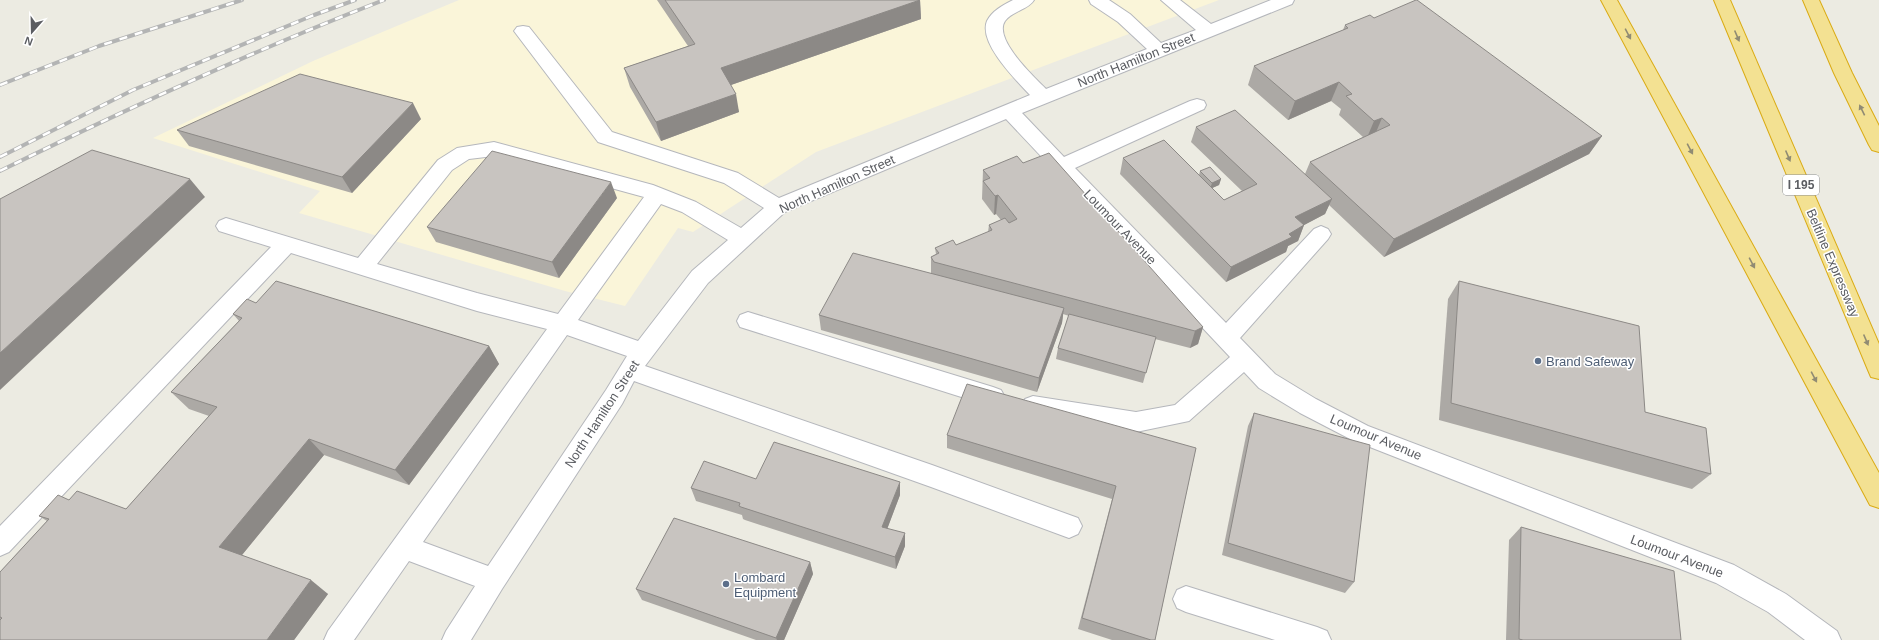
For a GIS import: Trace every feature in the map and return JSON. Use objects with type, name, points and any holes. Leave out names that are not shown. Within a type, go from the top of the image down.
[{"type":"highway","points":[[1609,0],[1879,497]]},
{"type":"highway","name":"Beltline Expressway","points":[[1722,0],[1879,370]]},
{"type":"highway","points":[[1811,0],[1843,72],[1879,145]]},
{"type":"street","points":[[1026,0],[1004,14],[995,22],[993,28],[996,42],[1042,97]]},
{"type":"street","points":[[1097,0],[1124,18],[1159,51]]},
{"type":"street","points":[[1169,0],[1209,31]]},
{"type":"street","name":"North Hamilton Street","points":[[464,638],[493,580],[614,397],[628,370],[700,277],[778,207],[1042,97],[1286,0]]},
{"type":"street","points":[[523,31],[605,137],[731,178],[778,207]]},
{"type":"street","points":[[1061,166],[1197,105]]},
{"type":"street","name":"Loumour Avenue","points":[[1009,111],[1267,381],[1308,406],[1360,433],[1725,574],[1777,603],[1827,640]]},
{"type":"street","points":[[362,268],[445,165],[464,153],[494,149],[657,194],[689,207],[743,239]]},
{"type":"street","points":[[338,640],[562,324],[657,194]]},
{"type":"street","points":[[226,226],[476,302],[562,324],[643,352]]},
{"type":"street","points":[[1226,338],[1321,234]]},
{"type":"street","points":[[0,544],[286,245]]},
{"type":"street","points":[[748,320],[1009,402],[1136,422],[1181,414],[1244,358]]},
{"type":"street","points":[[628,370],[932,476],[1069,526]]},
{"type":"street","points":[[404,547],[493,580]]},
{"type":"street","points":[[1186,599],[1317,640]]},
{"type":"shaded area","points":[[459,0],[1219,0],[816,152],[693,232],[678,228],[625,306],[565,291],[299,213],[320,191],[153,138],[313,61]]},
{"type":"building","points":[[665,0],[920,0],[721,68],[736,94],[656,122],[624,68],[695,44]]},
{"type":"building","points":[[1416,0],[1602,136],[1394,239],[1310,162],[1390,125],[1382,118],[1374,121],[1346,96],[1352,94],[1339,82],[1295,101],[1254,66],[1348,28],[1345,25],[1370,15],[1374,18]]},
{"type":"building","points":[[300,74],[413,103],[342,177],[177,130]]},
{"type":"building","points":[[1235,110],[1332,199],[1295,217],[1304,225],[1289,234],[1292,237],[1231,267],[1123,158],[1164,140],[1224,200],[1257,184],[1196,127]]},
{"type":"building","points":[[92,150],[190,179],[0,353],[0,199]]},
{"type":"building","points":[[492,151],[611,182],[552,262],[427,227]]},
{"type":"building","points":[[1049,153],[1203,327],[1195,331],[934,262],[931,257],[939,253],[935,248],[953,240],[956,245],[992,230],[989,225],[1005,218],[1009,223],[1017,219],[998,195],[995,196],[983,181],[990,178],[983,170],[1017,156],[1023,163]]},
{"type":"building","points":[[1210,167],[1221,179],[1212,183],[1200,171]]},
{"type":"building","points":[[853,253],[1064,308],[1039,378],[819,315]]},
{"type":"building","points":[[276,281],[489,346],[395,470],[309,439],[219,547],[311,580],[267,640],[0,640],[0,620],[2,618],[0,617],[0,572],[49,519],[39,516],[58,495],[69,500],[77,491],[126,509],[217,407],[171,392],[242,318],[233,314],[247,299],[256,303]]},
{"type":"building","points":[[1459,281],[1639,326],[1645,412],[1706,428],[1711,474],[1451,403]]},
{"type":"building","points":[[1069,314],[1156,337],[1146,373],[1058,348]]},
{"type":"building","points":[[967,384],[1196,448],[1155,640],[1082,618],[1116,486],[947,435]]},
{"type":"building","points":[[1254,413],[1370,445],[1354,582],[1228,543]]},
{"type":"building","points":[[774,442],[900,482],[882,527],[905,533],[895,557],[741,507],[739,506],[740,503],[691,488],[704,461],[756,479]]},
{"type":"building","points":[[674,518],[810,562],[776,638],[636,589]]},
{"type":"building","points":[[1521,527],[1674,571],[1681,640],[1519,639]]},
{"type":"railway","points":[[0,85],[99,46],[242,0]]},
{"type":"railway","points":[[0,157],[133,90],[314,15],[355,0]]},
{"type":"railway","points":[[0,171],[190,81],[335,19],[384,0]]},
{"type":"place","name":"Brand Safeway","points":[[1538,361]]},
{"type":"place","name":"Lombard Equipment","points":[[726,584]]}]
